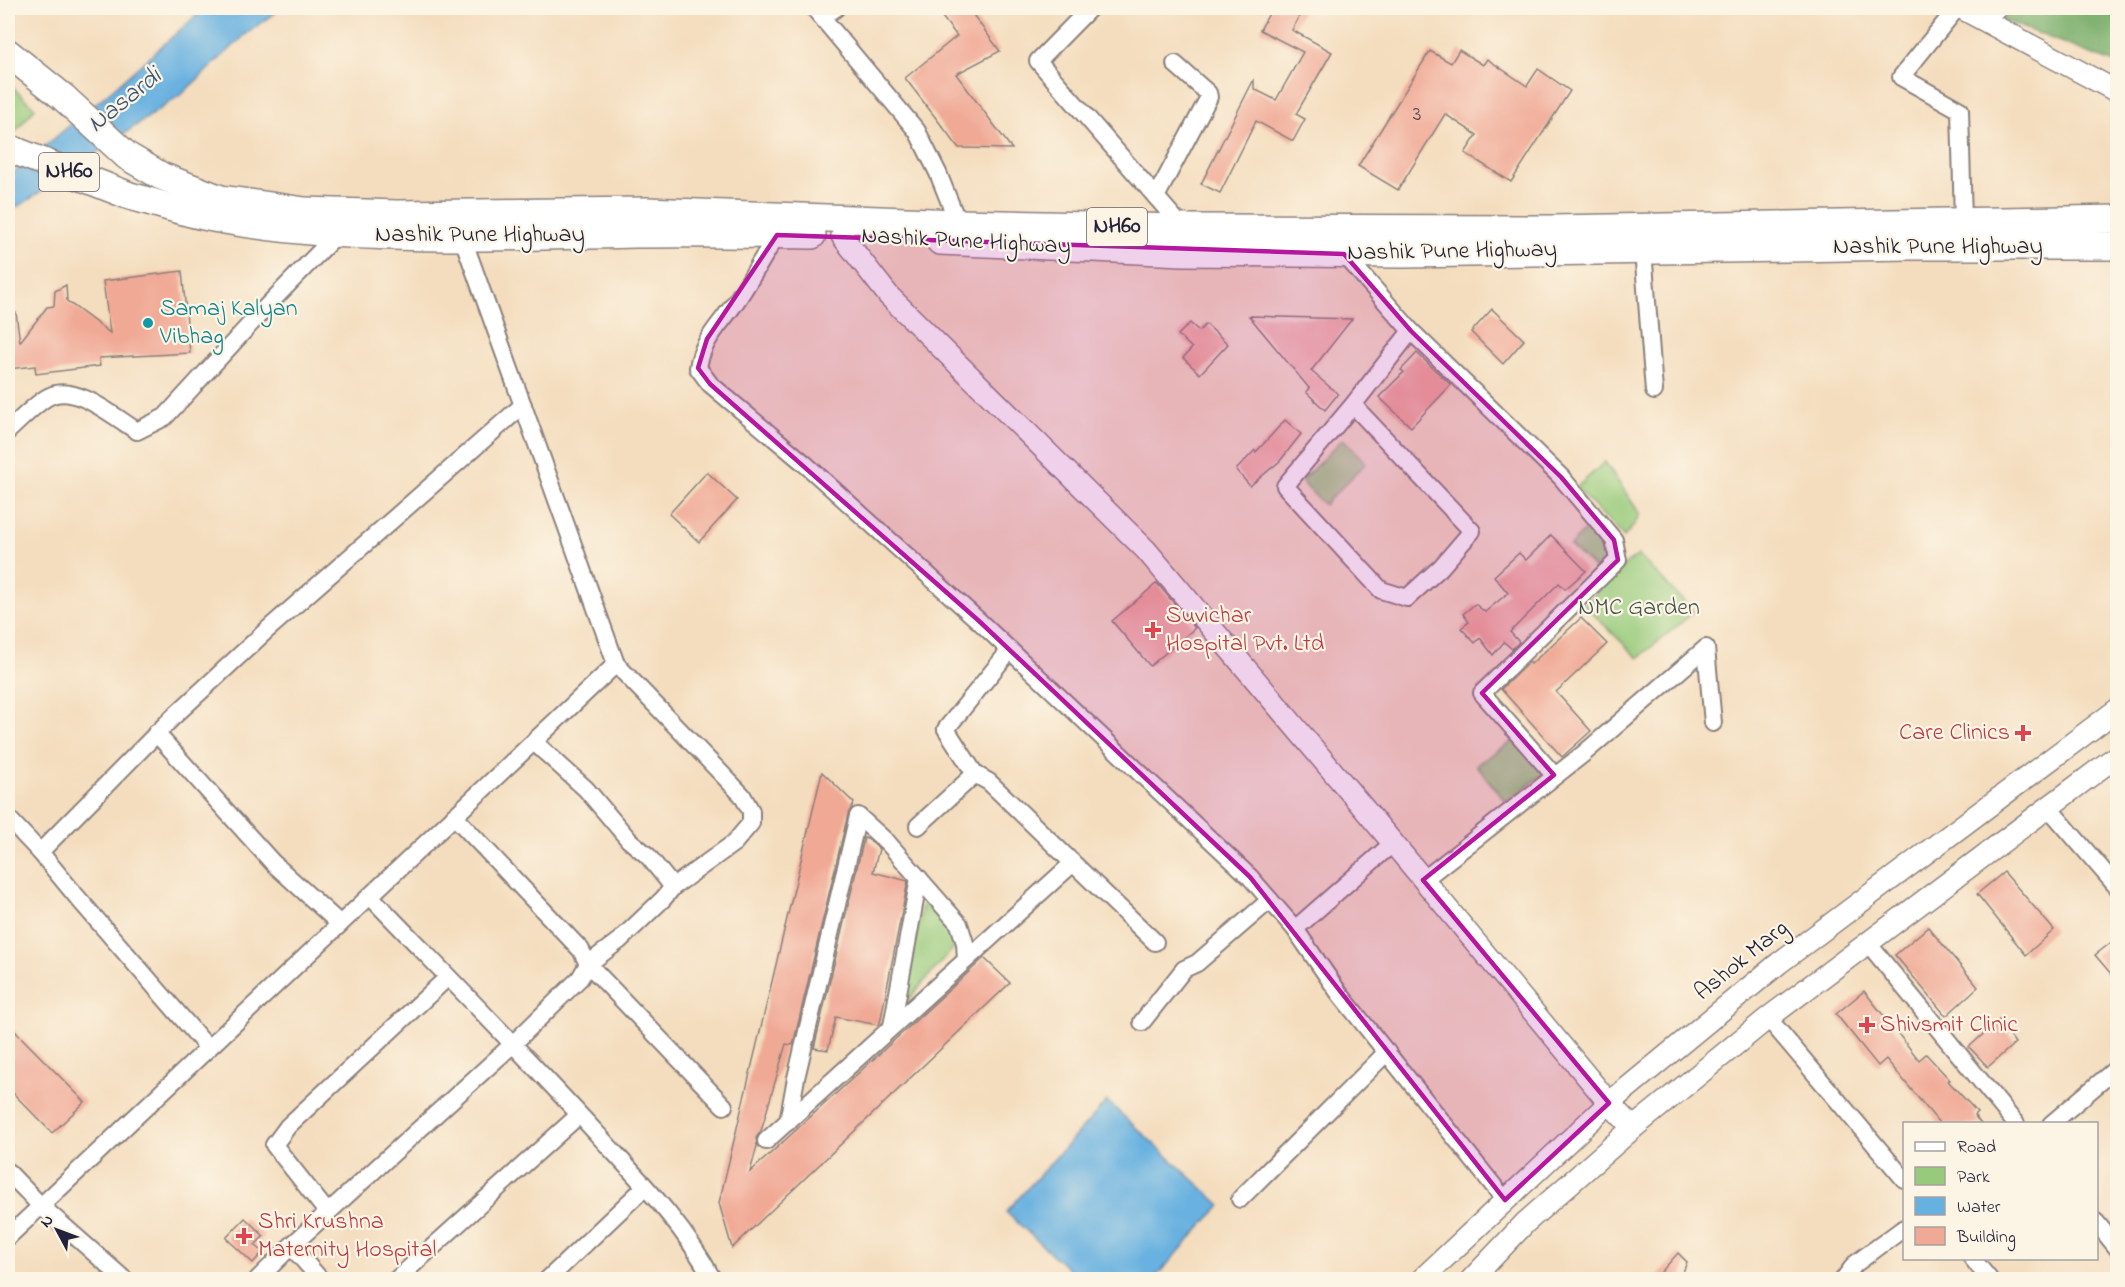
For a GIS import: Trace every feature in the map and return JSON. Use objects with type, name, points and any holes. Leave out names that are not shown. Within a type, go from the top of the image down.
[{"type":"highway","name":"Nashik Pune Highway","points":[[8,53],[63,97],[127,156],[161,176],[221,199],[305,211],[397,214],[462,226]]},
{"type":"highway","name":"Nashik Pune Highway","points":[[8,148],[130,196],[212,218],[337,234],[462,226],[638,234],[777,225],[958,223],[1183,228],[1553,229],[2118,219]]},
{"type":"highway","name":"Nashik Pune Highway","points":[[777,225],[842,236],[1183,252],[1344,254],[2118,246]]},
{"type":"street","points":[[836,8],[818,12],[917,130],[938,173],[958,223]]},
{"type":"street","points":[[1090,8],[1038,61],[1183,228]]},
{"type":"street","points":[[1963,222],[1960,110],[1901,76],[1959,8],[1991,14],[2118,92]]},
{"type":"street","points":[[1156,197],[1209,97],[1208,93],[1174,64]]},
{"type":"street","points":[[777,225],[734,304],[707,339],[700,354],[698,368],[710,384],[804,463],[1010,650],[1250,877],[1295,929],[1339,993],[1505,1200]]},
{"type":"street","points":[[257,1280],[327,1212],[513,1044],[580,978],[588,964],[620,940],[673,887],[734,843],[751,823],[751,812],[742,795],[616,664],[523,405],[462,226]]},
{"type":"street","points":[[8,431],[50,395],[68,392],[91,402],[137,431],[165,417],[264,309],[337,234]]},
{"type":"street","points":[[842,236],[889,296],[1146,550],[1608,1102],[1633,1128]]},
{"type":"street","points":[[1643,250],[1654,391]]},
{"type":"street","points":[[1344,254],[1411,331],[1561,477],[1614,540],[1618,560],[1482,693],[1554,775]]},
{"type":"street","points":[[1353,405],[1472,531],[1441,567],[1407,598],[1381,590],[1285,486],[1411,331]]},
{"type":"street","points":[[40,852],[156,734],[267,630],[523,405]]},
{"type":"street","points":[[1423,880],[1582,755],[1706,648],[1713,723]]},
{"type":"street","points":[[1010,650],[946,729],[975,774],[989,782],[1155,942]]},
{"type":"street","points":[[8,1237],[616,664]]},
{"type":"street","name":"Ashok Marg","points":[[1421,1280],[1608,1102],[1779,963],[2118,709]]},
{"type":"street","points":[[156,734],[273,863],[340,924]]},
{"type":"street","points":[[534,742],[586,789],[629,840],[648,856],[673,887]]},
{"type":"street","points":[[1471,1280],[1525,1223],[1633,1128],[1768,1018],[2118,755]]},
{"type":"street","points":[[918,826],[975,774]]},
{"type":"street","points":[[2048,807],[2118,888]]},
{"type":"street","points":[[454,816],[581,950],[588,964],[724,1106]]},
{"type":"street","points":[[788,1122],[858,816],[888,843],[958,924],[963,931],[966,959]]},
{"type":"street","points":[[8,818],[40,852],[208,1048]]},
{"type":"street","points":[[1295,929],[1393,843]]},
{"type":"street","points":[[766,1141],[1072,864]]},
{"type":"street","points":[[892,1026],[919,878]]},
{"type":"street","points":[[370,896],[513,1044],[645,1187],[676,1222],[713,1280]]},
{"type":"street","points":[[1142,1022],[1184,969],[1197,963],[1270,900]]},
{"type":"street","points":[[1867,942],[2014,1122]]},
{"type":"street","points":[[327,1212],[274,1145],[288,1126],[448,977]]},
{"type":"street","points":[[1768,1018],[1903,1177]]},
{"type":"street","points":[[1240,1198],[1387,1052]]},
{"type":"street","points":[[2054,1122],[2118,1067]]},
{"type":"street","points":[[396,1280],[579,1114]]},
{"type":"street","points":[[8,1172],[119,1278]]},
{"type":"street","points":[[547,1280],[645,1187]]},
{"type":"street","points":[[2098,1223],[2118,1249]]},
{"type":"street","points":[[1843,1280],[1855,1264],[1903,1229]]},
{"type":"street","points":[[291,1246],[321,1280]]},
{"type":"street","points":[[1974,1260],[1990,1280]]},
{"type":"highlighted area","points":[[777,235],[1344,254],[1411,331],[1561,477],[1614,540],[1618,560],[1482,693],[1554,775],[1423,880],[1609,1103],[1505,1200],[1250,877],[979,621],[710,384],[698,368],[707,339]]},
{"type":"green space","points":[[2013,8],[2117,8],[2117,64],[2000,19]]},
{"type":"green space","points":[[8,83],[35,108],[16,131],[8,128]]},
{"type":"green space","points":[[1343,439],[1366,463],[1324,505],[1301,481]]},
{"type":"green space","points":[[1605,462],[1640,514],[1624,537],[1576,488]]},
{"type":"green space","points":[[1591,523],[1608,541],[1609,558],[1598,572],[1570,546]]},
{"type":"green space","name":"NMC Garden","points":[[1638,555],[1694,612],[1638,658],[1584,605],[1621,568]]},
{"type":"green space","points":[[1515,740],[1545,773],[1506,802],[1476,765]]},
{"type":"green space","points":[[926,888],[959,933],[958,943],[900,1009]]},
{"type":"water","name":"Nasardi","points":[[205,8],[281,8],[245,35],[183,93],[21,205],[8,209],[8,177]]},
{"type":"water","points":[[1107,1101],[1221,1205],[1154,1279],[1079,1279],[1006,1212]]},
{"type":"building","points":[[935,8],[968,8],[1000,51],[956,74],[1012,149],[959,148],[905,78],[957,36]]},
{"type":"building","points":[[1272,8],[1304,8],[1292,30],[1332,52],[1296,114],[1305,119],[1293,141],[1256,121],[1220,193],[1201,184],[1254,79],[1254,89],[1276,100],[1303,52],[1260,30]]},
{"type":"building","points":[[1459,50],[1483,65],[1487,59],[1527,86],[1538,69],[1570,91],[1511,182],[1465,153],[1477,135],[1445,114],[1398,190],[1358,166],[1430,51],[1451,63]]},
{"type":"building","name":"Samaj Kalyan Vibhag","points":[[182,271],[190,353],[99,358],[100,366],[36,374],[35,366],[8,369],[8,313],[16,313],[20,342],[47,307],[54,306],[55,291],[66,285],[67,301],[110,333],[103,281]]},
{"type":"building","points":[[1492,309],[1524,340],[1503,364],[1471,332]]},
{"type":"building","points":[[1249,316],[1352,319],[1311,371],[1338,394],[1325,410],[1306,392],[1309,388]]},
{"type":"building","points":[[1190,323],[1199,331],[1206,324],[1228,344],[1200,374],[1183,358],[1192,348],[1178,335]]},
{"type":"building","points":[[1417,353],[1451,385],[1411,427],[1379,397],[1404,372],[1401,370]]},
{"type":"building","points":[[1285,420],[1301,434],[1280,461],[1250,486],[1236,470]]},
{"type":"building","points":[[707,472],[737,500],[699,542],[669,514]]},
{"type":"building","points":[[1551,535],[1586,571],[1565,589],[1559,583],[1510,632],[1519,642],[1512,649],[1504,642],[1493,655],[1480,638],[1475,643],[1461,628],[1469,622],[1463,614],[1475,604],[1485,612],[1508,593],[1494,576],[1519,553],[1526,560]]},
{"type":"building","points":[[1157,583],[1195,628],[1150,666],[1112,621]]},
{"type":"building","points":[[1581,618],[1607,644],[1556,692],[1591,731],[1562,757],[1501,689]]},
{"type":"building","points":[[822,772],[854,803],[848,814],[793,1045],[786,1044],[761,1131],[756,1138],[757,1146],[750,1172],[984,958],[1010,983],[732,1248],[719,1203]]},
{"type":"building","points":[[864,838],[879,849],[873,872],[908,881],[880,1023],[878,1025],[836,1017],[828,1050],[814,1048]]},
{"type":"building","points":[[2004,872],[2054,930],[2026,955],[1977,894]]},
{"type":"building","points":[[1928,927],[1978,987],[1946,1016],[1895,955]]},
{"type":"building","points":[[2118,937],[2118,982],[2095,955]]},
{"type":"building","points":[[1864,991],[1919,1060],[1926,1054],[1950,1080],[1948,1081],[1977,1112],[1974,1115],[1979,1122],[1938,1122],[1886,1059],[1878,1066],[1836,1014]]},
{"type":"building","points":[[1999,1020],[2015,1043],[1988,1067],[1969,1047]]},
{"type":"building","points":[[8,1024],[85,1102],[52,1133],[8,1088]]},
{"type":"building","points":[[245,1218],[264,1236],[255,1245],[263,1252],[253,1263],[226,1238]]},
{"type":"building","points":[[1678,1253],[1687,1262],[1680,1280],[1654,1280]]},
{"type":"place","name":"Samaj Kalyan Vibhag","points":[[148,323]]},
{"type":"place","name":"Suvichar Hospital Pvt. Ltd","points":[[1153,630]]},
{"type":"place","name":"Care Clinics","points":[[2023,733]]},
{"type":"place","name":"Shivsmit Clinic","points":[[1867,1025]]},
{"type":"place","name":"Shri Krushna Maternity Hospital","points":[[244,1236]]}]
